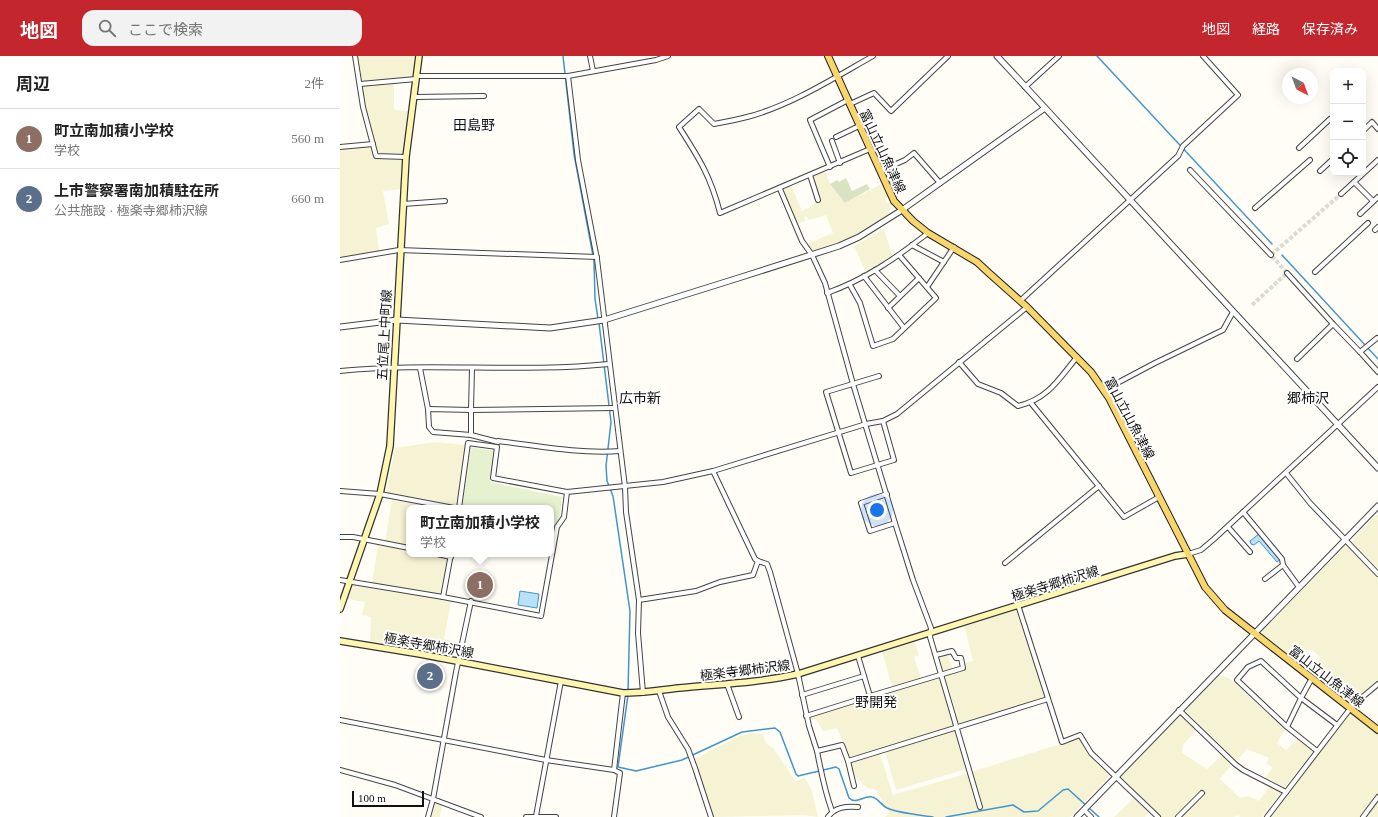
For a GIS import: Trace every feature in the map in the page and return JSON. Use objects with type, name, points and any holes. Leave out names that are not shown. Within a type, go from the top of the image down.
[{"type":"main road","name":"五位尾上中町線","points":[[340,609],[380,494],[390,446],[397,320],[399,250],[406,157],[419,56]]},
{"type":"main road","name":"富山立山魚津線","points":[[828,56],[891,195],[902,210],[928,233],[977,262],[1027,307],[1077,357],[1091,372],[1104,390],[1205,587],[1215,600],[1255,634],[1378,730]]},
{"type":"main road","name":"極楽寺郷柿沢線","points":[[340,641],[623,693],[643,693],[774,679],[798,674],[1175,556],[1188,554]]},
{"type":"street","points":[[355,56],[363,107],[376,156],[406,157]]},
{"type":"street","points":[[590,56],[593,72]]},
{"type":"street","points":[[360,84],[416,78],[568,76],[656,60],[668,56]]},
{"type":"street","points":[[870,149],[780,189],[720,213],[713,187],[703,164],[679,127],[699,109],[714,124],[747,117],[779,106],[837,77],[873,56]]},
{"type":"street","points":[[830,167],[810,120],[849,102],[874,93],[890,110],[948,56]]},
{"type":"street","points":[[997,56],[1378,468]]},
{"type":"street","points":[[1025,87],[1059,56]]},
{"type":"street","points":[[1020,301],[1178,156],[1183,146],[1238,95],[1203,56]]},
{"type":"street","points":[[568,76],[578,160],[597,257],[614,408],[625,487],[626,512],[639,600],[638,633],[643,693]]},
{"type":"street","points":[[414,96],[484,96]]},
{"type":"street","points":[[340,327],[397,320],[550,328],[604,320],[812,255],[859,237],[902,210],[1045,108]]},
{"type":"street","points":[[1299,148],[1330,119]]},
{"type":"street","points":[[1366,128],[1372,122],[1378,129]]},
{"type":"street","points":[[836,137],[859,126]]},
{"type":"street","points":[[832,141],[840,163]]},
{"type":"street","points":[[340,147],[373,144]]},
{"type":"street","points":[[880,171],[905,160],[914,153],[940,183]]},
{"type":"street","points":[[1255,208],[1310,160]]},
{"type":"street","points":[[1341,194],[1378,160]]},
{"type":"street","points":[[1320,171],[1330,162]]},
{"type":"street","points":[[1190,170],[1271,255]]},
{"type":"street","points":[[810,176],[818,200]]},
{"type":"street","points":[[1354,182],[1373,201]]},
{"type":"street","points":[[780,189],[802,240],[812,255],[822,275],[895,523],[932,632],[930,637],[980,807]]},
{"type":"street","points":[[1360,214],[1378,197]]},
{"type":"street","points":[[403,204],[445,201]]},
{"type":"street","points":[[1315,272],[1368,223]]},
{"type":"street","points":[[827,293],[850,285],[900,256],[928,233]]},
{"type":"street","points":[[912,245],[944,262]]},
{"type":"street","points":[[927,287],[954,247]]},
{"type":"street","points":[[340,260],[399,250],[597,257]]},
{"type":"street","points":[[850,285],[860,303],[872,346],[893,340],[936,298],[900,256]]},
{"type":"street","points":[[875,270],[900,296]]},
{"type":"street","points":[[1287,273],[1378,372]]},
{"type":"street","points":[[864,276],[904,328]]},
{"type":"street","points":[[888,308],[919,278]]},
{"type":"street","points":[[498,441],[493,478],[567,492],[663,482],[713,471],[866,424],[883,421],[897,414],[1027,307]]},
{"type":"street","points":[[1104,390],[1223,330],[1233,312]]},
{"type":"street","points":[[1297,359],[1333,324]]},
{"type":"street","points":[[1360,352],[1377,338]]},
{"type":"street","points":[[959,362],[978,384],[1001,393],[1018,406],[1031,403],[1050,392],[1077,357]]},
{"type":"street","points":[[340,371],[394,368],[472,368],[609,364]]},
{"type":"street","points":[[420,368],[428,409],[429,427],[433,432],[471,435],[498,441],[571,450],[603,452],[620,451]]},
{"type":"street","points":[[471,435],[472,368]]},
{"type":"street","points":[[879,376],[826,392],[851,473],[894,460],[883,421]]},
{"type":"street","points":[[1188,554],[1201,550],[1228,527],[1378,387]]},
{"type":"street","points":[[1031,403],[1124,517],[1159,497]]},
{"type":"street","points":[[428,409],[471,410],[614,408]]},
{"type":"street","points":[[460,505],[468,443],[497,447]]},
{"type":"street","points":[[713,471],[755,559],[767,564],[770,572],[798,674],[806,716],[817,751],[825,791],[832,811]]},
{"type":"street","points":[[1286,473],[1310,503],[1347,539],[1378,574]]},
{"type":"street","points":[[1005,563],[1099,486]]},
{"type":"street","points":[[340,491],[380,494],[438,505]]},
{"type":"street","points":[[554,544],[557,528],[564,517],[567,492]]},
{"type":"street","points":[[887,494],[862,503],[870,531],[895,523]]},
{"type":"street","points":[[1077,817],[1378,506]]},
{"type":"street","points":[[1243,512],[1282,559],[1283,565],[1299,587]]},
{"type":"street","points":[[1228,527],[1250,552]]},
{"type":"street","points":[[340,537],[365,539],[406,547]]},
{"type":"street","points":[[443,597],[451,557]]},
{"type":"street","points":[[340,580],[471,601],[541,616],[552,557]]},
{"type":"street","points":[[639,600],[696,591],[720,582],[753,575],[758,561]]},
{"type":"street","points":[[1264,579],[1283,565]]},
{"type":"street","points":[[428,817],[433,799],[458,662],[471,601]]},
{"type":"street","points":[[1018,605],[1062,742],[1080,735],[1091,753],[1158,817]]},
{"type":"street","points":[[806,716],[963,668],[961,658],[956,658],[952,651],[936,655]]},
{"type":"street","points":[[858,656],[870,696]]},
{"type":"street","points":[[1317,751],[1287,727],[1237,680],[1248,667],[1261,661],[1301,698],[1337,725]]},
{"type":"street","points":[[802,695],[864,676]]},
{"type":"street","points":[[1287,727],[1312,678]]},
{"type":"street","points":[[536,816],[561,681]]},
{"type":"street","points":[[727,684],[739,717]]},
{"type":"street","points":[[1267,817],[1350,708],[1378,684]]},
{"type":"street","points":[[659,691],[668,717],[688,749],[693,761],[711,817]]},
{"type":"street","points":[[614,770],[623,693]]},
{"type":"street","points":[[848,761],[1048,699]]},
{"type":"street","points":[[1179,710],[1235,764],[1286,792]]},
{"type":"street","points":[[340,720],[546,760],[614,770],[620,773],[614,817]]},
{"type":"street","points":[[817,751],[842,745],[848,761],[854,786]]},
{"type":"street","points":[[340,770],[395,785],[481,817]]},
{"type":"street","points":[[1178,817],[1202,793]]},
{"type":"street","points":[[1363,817],[1378,797]]},
{"type":"street","points":[[828,817],[832,811],[846,806],[858,807]]},
{"type":"street","points":[[1084,810],[1092,817]]},
{"type":"street","points":[[526,817],[556,817]]},
{"type":"shaded area","points":[[358,56],[415,56],[413,77],[362,81]]},
{"type":"shaded area","points":[[394,83],[394,110],[408,111],[404,155],[382,154],[377,151],[362,86]]},
{"type":"shaded area","points":[[371,146],[375,158],[403,160],[401,189],[383,191],[389,224],[376,228],[379,251],[340,258],[340,149]]},
{"type":"shaded area","points":[[825,171],[831,186],[845,203],[882,184],[888,197],[885,199],[887,203],[891,202],[892,204],[889,214],[875,225],[832,246],[812,251],[807,244],[833,233],[826,215],[809,220],[807,217],[804,217],[805,221],[796,224],[782,189],[791,185],[802,211],[811,207],[816,201],[820,200],[812,176]]},
{"type":"shaded area","points":[[884,229],[893,258],[866,272],[854,246]]},
{"type":"shaded area","points":[[436,442],[465,445],[457,505],[386,492],[395,448]]},
{"type":"shaded area","points":[[392,500],[421,505],[406,505],[406,544],[385,541]]},
{"type":"shaded area","points":[[1378,513],[1378,569],[1353,542],[1353,539]]},
{"type":"shaded area","points":[[378,545],[406,550],[406,557],[437,557],[447,559],[440,594],[372,583]]},
{"type":"shaded area","points":[[1346,545],[1349,545],[1378,577],[1378,681],[1352,703],[1348,704],[1310,674],[1320,657],[1312,650],[1303,650],[1288,656],[1263,637],[1262,631]]},
{"type":"shaded area","points":[[351,585],[451,601],[444,639],[459,643],[456,656],[370,641],[371,617],[362,615],[365,602],[347,599]]},
{"type":"shaded area","points":[[1018,608],[1046,698],[959,724],[945,676],[965,669],[964,663],[973,661],[964,625]]},
{"type":"shaded area","points":[[914,641],[919,655],[914,657],[922,682],[941,678],[954,726],[850,759],[837,728],[823,731],[816,719],[809,720],[809,717],[893,690],[882,651]]},
{"type":"shaded area","points":[[947,655],[953,670],[944,673],[938,657]]},
{"type":"shaded area","points":[[1218,675],[1229,678],[1285,729],[1277,743],[1286,750],[1297,739],[1313,751],[1285,787],[1265,778],[1273,768],[1266,763],[1269,758],[1247,749],[1237,761],[1184,709]]},
{"type":"shaded area","points":[[1350,712],[1378,734],[1378,817],[1270,817]]},
{"type":"shaded area","points":[[1180,715],[1196,730],[1183,745],[1182,753],[1207,769],[1222,755],[1232,764],[1220,779],[1240,798],[1248,796],[1259,801],[1269,787],[1282,791],[1262,817],[1240,817],[1238,815],[1234,817],[1160,817],[1119,777]]},
{"type":"shaded area","points":[[955,730],[966,769],[896,790],[885,752]]},
{"type":"shaded area","points":[[751,733],[763,734],[766,743],[774,749],[795,781],[805,778],[812,791],[818,817],[804,815],[714,817],[695,759],[739,736]]},
{"type":"shaded area","points":[[1079,738],[1086,753],[1110,776],[1070,817],[885,817],[889,812],[876,790],[866,787],[856,778],[851,762],[880,754],[893,795]]},
{"type":"shaded area","points":[[1134,798],[1148,812],[1145,817],[1114,817]]},
{"type":"shaded area","points":[[434,802],[442,805],[440,817],[429,817]]},
{"type":"green space","points":[[846,178],[852,191],[867,184],[870,189],[845,203],[830,184],[837,180],[839,182]]},
{"type":"green space","points":[[471,447],[493,451],[490,482],[562,497],[560,516],[554,527],[554,505],[462,505]]},
{"type":"water","points":[[1260,533],[1281,559],[1277,562],[1259,541],[1254,545],[1251,544],[1250,541]]},
{"type":"water","points":[[520,591],[539,594],[537,608],[518,605]]},
{"type":"waterway","points":[[563,56],[574,154],[594,261],[595,299],[598,319]]},
{"type":"waterway","points":[[1097,56],[1272,244]]},
{"type":"waterway","points":[[1282,255],[1378,359]]},
{"type":"waterway","points":[[599,323],[611,422],[606,466],[607,481],[613,496],[630,611],[628,691]]},
{"type":"waterway","points":[[628,695],[618,767],[636,771],[682,760],[742,732],[775,728],[780,732],[798,776],[836,767],[839,769],[849,798],[852,800],[854,801],[866,797],[872,797],[885,807],[892,810],[933,817]]},
{"type":"waterway","points":[[946,817],[1013,805],[1024,812],[1038,811],[1063,790],[1068,789],[1099,817]]},
{"type":"tunnel","points":[[1252,305],[1287,273],[1271,255],[1341,194]]},
{"type":"place","name":"町立南加積小学校","points":[[480,585]]},
{"type":"place","name":"上市警察署南加積駐在所","points":[[430,676]]},
{"type":"district","name":"田島野","points":[[474,125]]},
{"type":"district","name":"広市新","points":[[640,398]]},
{"type":"district","name":"郷柿沢","points":[[1308,398]]},
{"type":"district","name":"野開発","points":[[876,702]]}]
